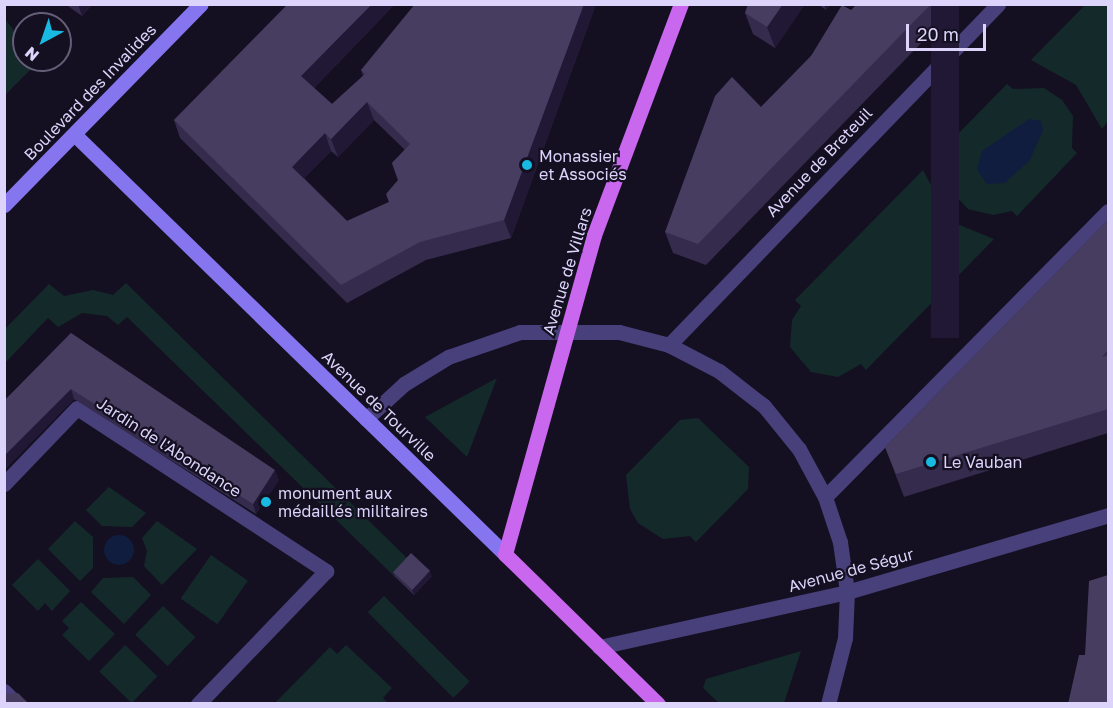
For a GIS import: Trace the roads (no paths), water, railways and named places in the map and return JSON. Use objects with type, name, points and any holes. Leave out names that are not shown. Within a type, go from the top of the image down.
[{"type":"main road","name":"Boulevard des Invalides","points":[[4,205],[201,4]]},
{"type":"main road","name":"Avenue de Villars","points":[[505,554],[594,235],[681,4]]},
{"type":"main road","name":"Avenue de Tourville","points":[[74,134],[658,704]]},
{"type":"street","name":"Avenue de Breteuil","points":[[669,345],[998,4]]},
{"type":"street","points":[[825,496],[1108,211]]},
{"type":"street","points":[[366,419],[404,384],[448,357],[520,332],[569,328],[619,332],[669,345],[719,371],[764,406],[799,448],[825,496],[840,542],[847,592],[845,638],[828,704]]},
{"type":"street","name":"Jardin de l'Abondance","points":[[4,484],[77,408],[326,571],[198,704]]},
{"type":"street","name":"Avenue de Ségur","points":[[599,647],[847,592],[1108,515]]},
{"type":"street","points":[[4,691],[17,704]]},
{"type":"water","points":[[1029,119],[1041,121],[1043,130],[1030,160],[1005,183],[987,184],[977,170],[982,151]]},
{"type":"water","points":[[119,535],[130,539],[134,550],[130,561],[119,565],[108,561],[104,550],[108,539]]},
{"type":"place","name":"Monassier et Associés","points":[[527,165]]},
{"type":"place","name":"Le Vauban","points":[[931,462]]},
{"type":"place","name":"monument aux médaillés militaires","points":[[266,502]]}]
